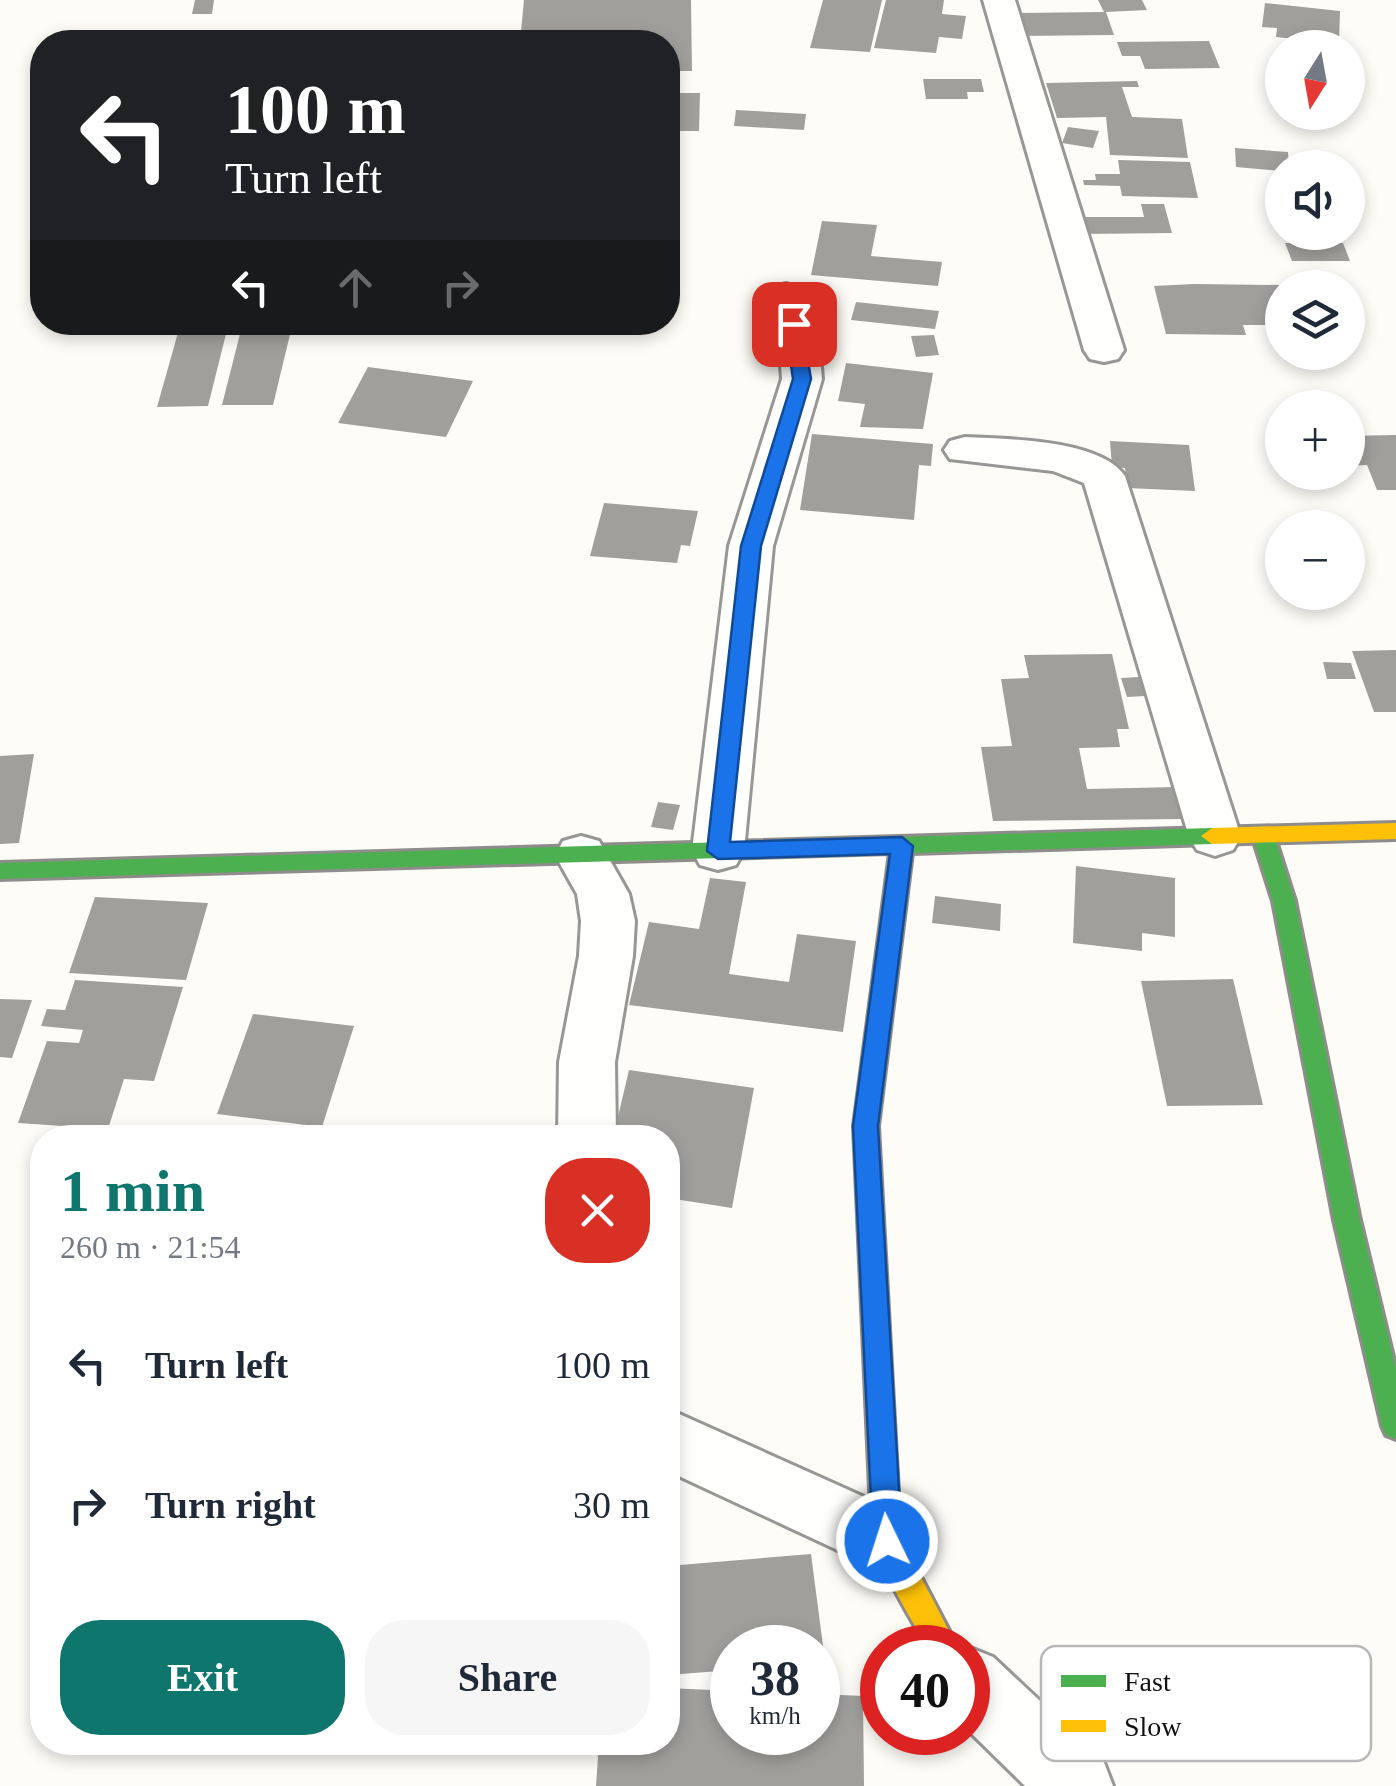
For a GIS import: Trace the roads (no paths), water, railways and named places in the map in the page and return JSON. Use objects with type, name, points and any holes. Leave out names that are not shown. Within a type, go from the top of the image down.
[{"type":"street","points":[[999,0],[1104,350]]},
{"type":"street","points":[[718,851],[751,546],[802,379],[800,352],[786,296]]},
{"type":"street","points":[[964,450],[1048,455],[1078,462],[1103,476],[1215,837]]},
{"type":"street","points":[[0,871],[1396,832]]},
{"type":"street","points":[[1263,836],[1284,901],[1347,1220],[1396,1426]]},
{"type":"street","points":[[902,846],[866,1126],[887,1541],[931,1625]]},
{"type":"street","points":[[582,855],[602,894],[608,921],[606,956],[587,1062],[587,1125]]},
{"type":"street","points":[[680,1445],[887,1541]]},
{"type":"street","points":[[990,1703],[1041,1752]]},
{"type":"street","points":[[1051,1761],[1077,1786]]}]
